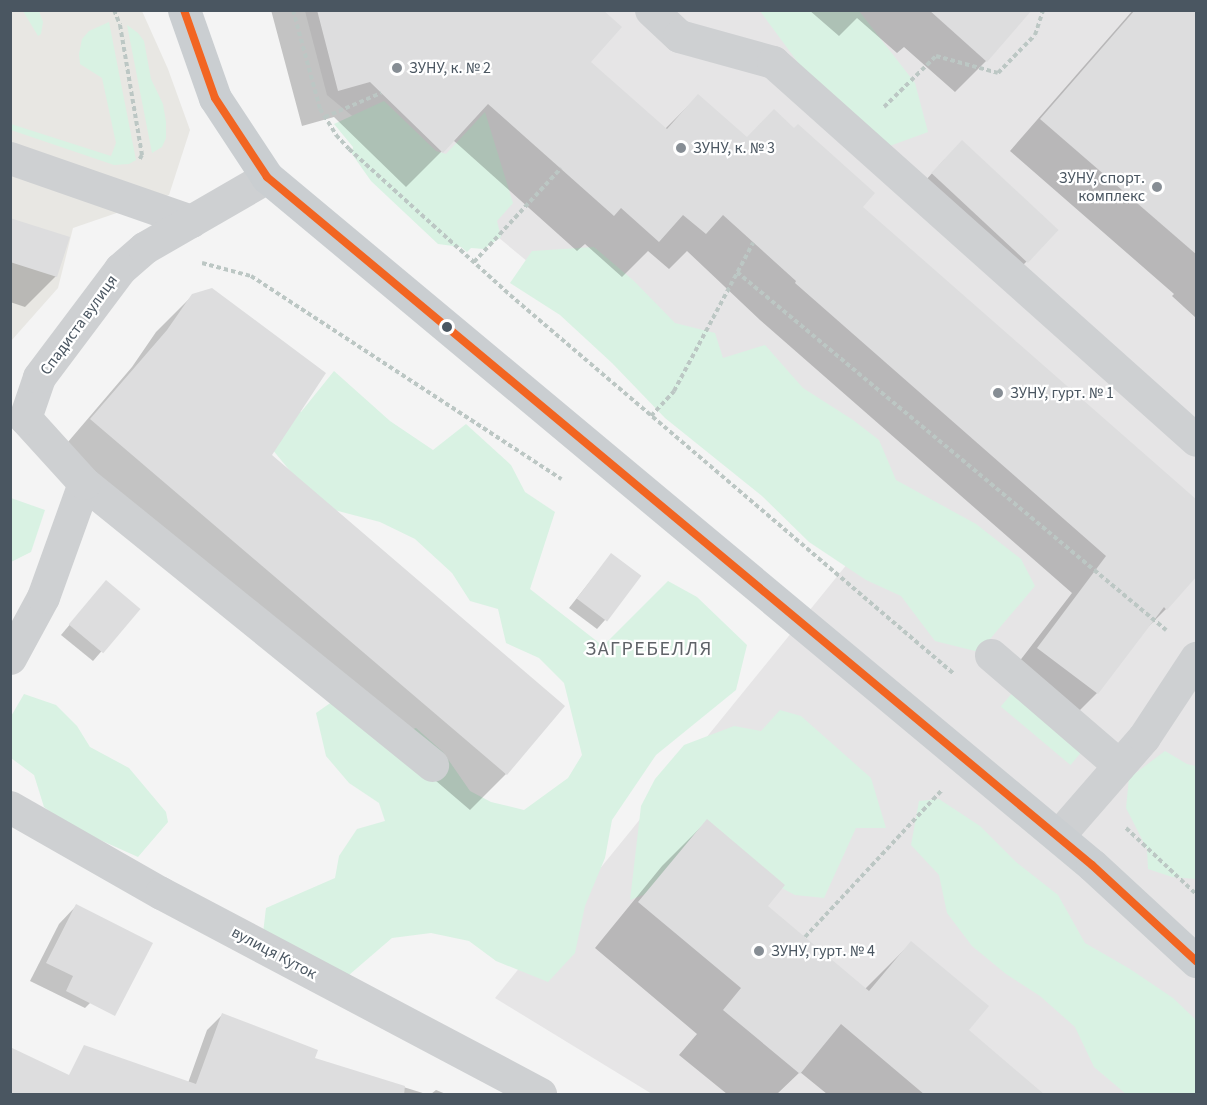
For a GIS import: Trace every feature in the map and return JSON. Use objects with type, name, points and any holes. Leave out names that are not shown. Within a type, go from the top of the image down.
[{"type":"main road","points":[[184,10],[215,98],[267,177],[1058,836],[1197,961]]},
{"type":"street","points":[[651,10],[679,36],[773,62],[1197,440]]},
{"type":"street","points":[[10,158],[191,220]]},
{"type":"street","name":"Спадиста вулиця","points":[[267,177],[144,248],[120,269],[39,377],[18,421],[84,483],[432,765]]},
{"type":"street","points":[[10,658],[43,597],[84,483]]},
{"type":"street","points":[[991,655],[1119,765]]},
{"type":"street","points":[[1058,836],[1192,677]]},
{"type":"street","name":"вулиця Куток","points":[[10,807],[161,893],[540,1095]]},
{"type":"path","points":[[114,10],[120,25],[142,155],[122,197]]},
{"type":"path","points":[[293,10],[320,109],[349,149],[474,262],[651,416],[946,667]]},
{"type":"path","points":[[882,109],[936,56],[998,73],[1035,35],[1043,10]]},
{"type":"path","points":[[325,117],[381,93]]},
{"type":"path","points":[[474,262],[561,168]]},
{"type":"path","points":[[651,416],[674,390],[753,243]]},
{"type":"path","points":[[144,248],[251,276],[407,376]]},
{"type":"path","points":[[737,272],[1169,633]]},
{"type":"path","points":[[805,937],[947,784]]},
{"type":"path","points":[[1126,828],[1197,894]]},
{"type":"shaded area","points":[[11,11],[142,11],[168,69],[190,130],[169,195],[73,228],[58,288],[11,341]]},
{"type":"shaded area","points":[[305,11],[1196,11],[1196,1048],[1155,1094],[652,1094],[495,998],[865,542],[327,95]]},
{"type":"green space","points":[[23,11],[39,11],[43,22],[41,34],[38,36]]},
{"type":"green space","points":[[760,11],[859,11],[915,83],[928,132],[876,151],[805,72]]},
{"type":"green space","points":[[109,22],[136,160],[129,164],[114,165],[11,130],[11,124],[111,156],[116,143],[102,78],[80,64],[79,54],[82,39],[89,31]]},
{"type":"green space","points":[[127,25],[144,41],[151,79],[163,104],[166,138],[162,147],[152,153]]},
{"type":"green space","points":[[384,101],[436,151],[446,154],[485,112],[513,203],[497,221],[501,237],[484,249],[471,248],[467,252],[461,247],[438,244],[371,181],[352,154],[353,147],[334,124]]},
{"type":"green space","points":[[594,247],[634,281],[675,323],[715,333],[723,358],[765,345],[803,388],[853,420],[879,440],[896,480],[976,524],[1021,559],[1035,586],[979,652],[935,641],[901,596],[866,580],[809,542],[762,496],[665,418],[612,363],[560,315],[510,283],[532,251]]},
{"type":"green space","points":[[334,371],[390,421],[433,450],[466,424],[511,465],[525,492],[555,512],[530,589],[603,646],[668,581],[697,597],[747,645],[736,690],[656,755],[612,820],[605,858],[585,906],[575,953],[548,982],[496,961],[469,941],[431,933],[392,938],[349,975],[263,933],[266,908],[335,878],[339,856],[357,829],[385,821],[379,803],[349,783],[326,756],[316,713],[336,699],[380,740],[416,728],[443,752],[470,791],[491,802],[524,810],[568,778],[582,755],[564,683],[539,658],[506,643],[498,609],[470,601],[452,573],[415,539],[380,522],[319,506],[244,415],[271,392],[301,412]]},
{"type":"green space","points":[[11,498],[45,510],[31,552],[11,562]]},
{"type":"green space","points":[[1013,692],[1083,750],[1070,765],[1001,707]]},
{"type":"green space","points":[[24,694],[56,705],[77,726],[90,747],[129,768],[166,812],[168,822],[138,857],[69,826],[44,807],[34,775],[11,758],[10,718]]},
{"type":"green space","points":[[780,710],[801,716],[871,778],[886,828],[856,828],[824,898],[795,895],[753,873],[656,890],[630,900],[641,806],[655,779],[684,745],[734,726],[761,731]]},
{"type":"green space","points":[[1165,751],[1187,764],[1196,766],[1196,879],[1172,877],[1148,869],[1147,849],[1126,808],[1129,778]]},
{"type":"green space","points":[[939,799],[980,826],[1016,862],[1058,895],[1085,943],[1130,969],[1173,998],[1196,1020],[1196,1094],[1126,1094],[1094,1067],[1075,1027],[1040,996],[1006,974],[972,946],[947,913],[939,875],[911,845],[919,801]]},
{"type":"building","points":[[317,10],[603,10],[622,27],[591,62],[667,129],[698,94],[747,137],[774,109],[794,128],[798,124],[875,193],[863,207],[1197,500],[1197,576],[1167,610],[1164,607],[1098,694],[1037,648],[1106,556],[795,283],[796,281],[723,215],[706,234],[683,215],[659,242],[621,208],[614,216],[488,104],[443,153],[370,82],[338,91]]},
{"type":"building","points":[[929,10],[1032,10],[987,62]]},
{"type":"building","name":"ЗУНУ, спорт. комплекс","points":[[1135,10],[1197,10],[1197,255],[1040,119]]},
{"type":"building","points":[[962,140],[1059,230],[1028,263],[931,173]]},
{"type":"building","points":[[10,218],[70,237],[57,277],[10,262]]},
{"type":"building","points":[[212,288],[326,373],[272,455],[565,706],[507,775],[90,419],[167,330],[192,294]]},
{"type":"building","points":[[611,553],[641,576],[607,621],[577,599]]},
{"type":"building","points":[[106,580],[140,609],[103,653],[69,624]]},
{"type":"building","name":"ЗУНУ, гурт. № 4","points":[[707,819],[785,885],[768,906],[869,991],[911,941],[989,1006],[969,1030],[1045,1095],[925,1095],[841,1024],[800,1074],[723,1010],[741,988],[638,902]]},
{"type":"building","points":[[76,904],[153,943],[115,1016],[66,991],[73,976],[46,963]]},
{"type":"building","points":[[222,1013],[318,1050],[315,1058],[405,1086],[404,1095],[10,1095],[10,1047],[69,1075],[84,1045],[196,1084]]},
{"type":"transit line","points":[[184,10],[215,98],[267,177],[1092,865],[1196,961]]},
{"type":"place","name":"ЗУНУ, к. № 2","points":[[397,68]]},
{"type":"place","name":"ЗУНУ, к. № 3","points":[[681,148]]},
{"type":"place","name":"ЗУНУ, спорт. комплекс","points":[[1157,187]]},
{"type":"place","name":"ЗУНУ, гурт. № 1","points":[[998,393]]},
{"type":"place","name":"ЗУНУ, гурт. № 4","points":[[759,951]]},
{"type":"district","name":"ЗАГРЕБЕЛЛЯ","points":[[649,649]]}]
